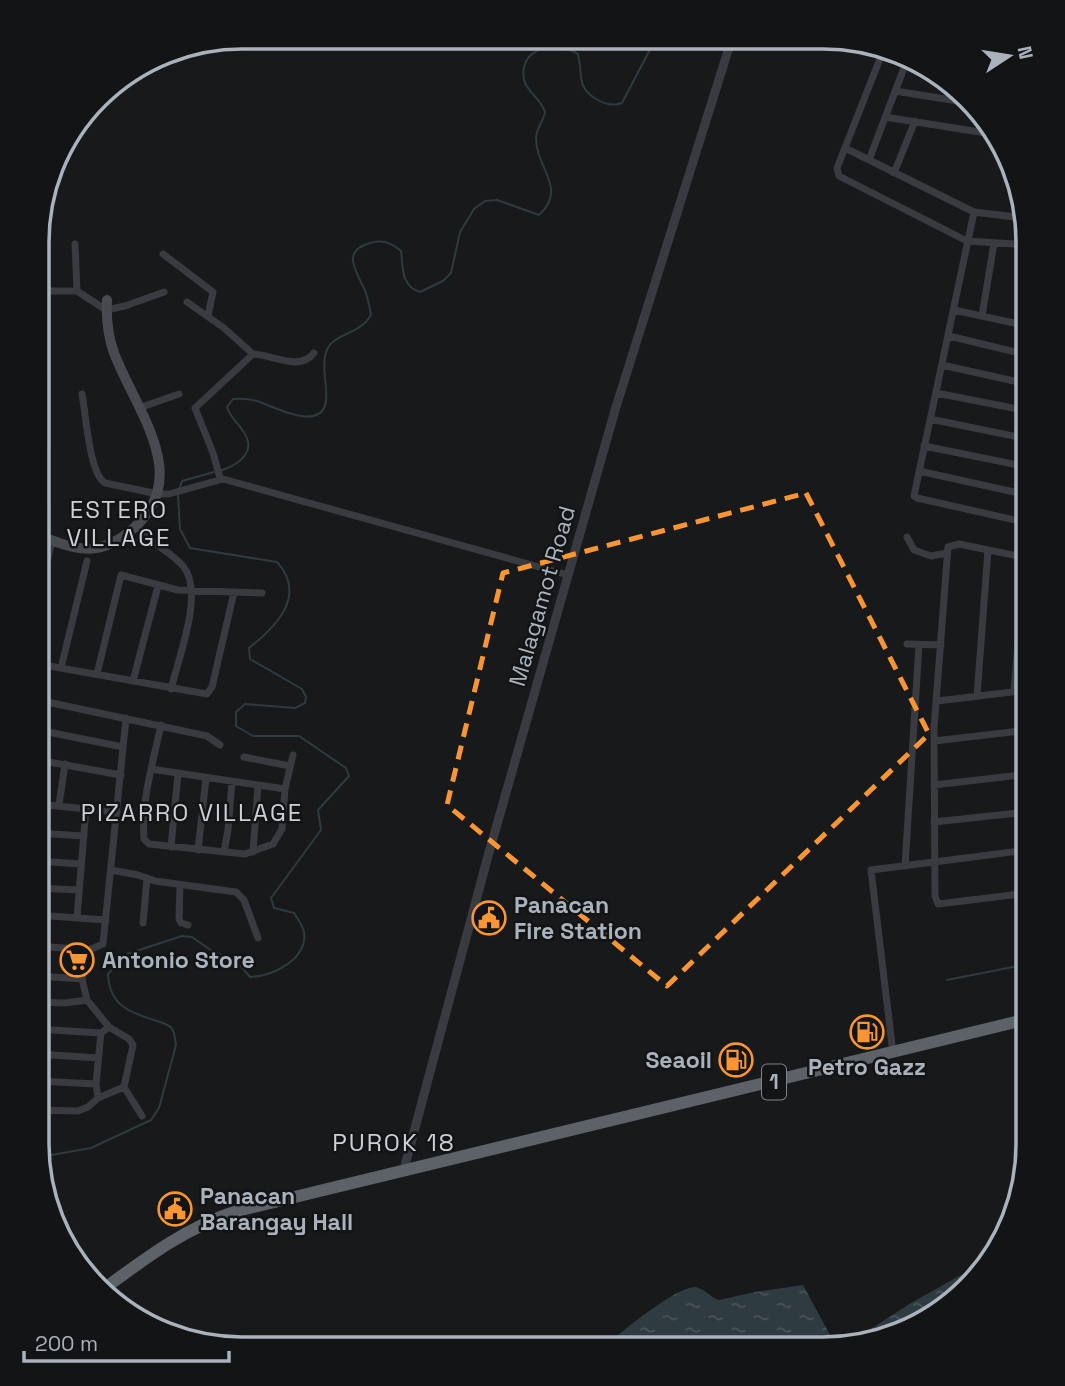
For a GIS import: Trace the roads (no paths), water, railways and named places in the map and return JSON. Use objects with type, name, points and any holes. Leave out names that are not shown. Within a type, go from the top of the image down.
[{"type":"highway","name":"1","points":[[110,1284],[163,1246],[208,1221],[237,1211],[1016,1023]]},
{"type":"main road","points":[[49,540],[76,548],[102,549],[137,526],[158,494],[161,478],[159,460],[113,351],[106,305]]},
{"type":"street","name":"Malagamot Road","points":[[404,1169],[488,856],[568,575],[651,292],[728,49]]},
{"type":"street","points":[[880,58],[837,168],[841,177],[967,241],[1016,244]]},
{"type":"street","points":[[869,160],[904,67]]},
{"type":"street","points":[[895,90],[953,100]]},
{"type":"street","points":[[885,117],[981,132]]},
{"type":"street","points":[[894,173],[915,121]]},
{"type":"street","points":[[845,148],[974,212],[1014,217]]},
{"type":"street","points":[[974,212],[914,494],[917,498],[1016,520]]},
{"type":"street","points":[[982,316],[994,243]]},
{"type":"street","points":[[75,244],[77,291]]},
{"type":"street","points":[[163,254],[213,292],[208,316]]},
{"type":"street","points":[[49,291],[77,291],[106,305],[134,304],[164,292]]},
{"type":"street","points":[[187,302],[208,316],[253,355],[296,363],[306,362],[314,353]]},
{"type":"street","points":[[954,310],[1016,324]]},
{"type":"street","points":[[949,336],[1016,352]]},
{"type":"street","points":[[219,477],[195,408],[253,355]]},
{"type":"street","points":[[942,365],[1016,381]]},
{"type":"street","points":[[936,393],[1016,409]]},
{"type":"street","points":[[82,394],[99,478],[111,485],[158,494],[179,492],[219,477],[568,575]]},
{"type":"street","points":[[139,408],[180,394]]},
{"type":"street","points":[[930,419],[1016,437]]},
{"type":"street","points":[[924,446],[1016,465]]},
{"type":"street","points":[[919,471],[1016,492]]},
{"type":"street","points":[[137,526],[146,538],[184,568],[191,591],[191,608],[171,689]]},
{"type":"street","points":[[907,537],[914,550],[931,556],[947,552]]},
{"type":"street","points":[[49,554],[52,541]]},
{"type":"street","points":[[1016,555],[953,544],[948,547],[933,785],[935,896],[938,904],[1016,894]]},
{"type":"street","points":[[977,696],[988,550]]},
{"type":"street","points":[[61,668],[87,561]]},
{"type":"street","points":[[97,674],[121,575],[158,586],[191,591],[262,593]]},
{"type":"street","points":[[133,681],[158,586]]},
{"type":"street","points":[[49,666],[203,695],[210,692],[234,592]]},
{"type":"street","points":[[907,644],[941,645]]},
{"type":"street","points":[[905,866],[919,645]]},
{"type":"street","points":[[937,701],[1014,691],[1016,669]]},
{"type":"street","points":[[49,702],[207,736],[220,745]]},
{"type":"street","points":[[49,947],[89,950],[103,944],[126,718]]},
{"type":"street","points":[[161,725],[144,807],[144,839],[149,844],[224,852],[253,852],[273,844],[279,836],[284,815],[285,789],[293,755]]},
{"type":"street","points":[[934,741],[1016,731]]},
{"type":"street","points":[[49,732],[123,747]]},
{"type":"street","points":[[244,757],[290,765]]},
{"type":"street","points":[[49,762],[121,775]]},
{"type":"street","points":[[59,806],[65,764]]},
{"type":"street","points":[[151,769],[285,789]]},
{"type":"street","points":[[171,847],[178,774]]},
{"type":"street","points":[[933,785],[1016,775]]},
{"type":"street","points":[[198,850],[206,778]]},
{"type":"street","points":[[224,852],[229,830],[232,782]]},
{"type":"street","points":[[253,852],[258,786]]},
{"type":"street","points":[[49,805],[117,812]]},
{"type":"street","points":[[77,917],[86,809]]},
{"type":"street","points":[[934,822],[1016,813]]},
{"type":"street","points":[[49,834],[83,836]]},
{"type":"street","points":[[893,1053],[871,870],[1016,852]]},
{"type":"street","points":[[49,862],[81,864]]},
{"type":"street","points":[[111,870],[180,885],[236,892],[244,900],[258,938]]},
{"type":"street","points":[[143,923],[146,878]]},
{"type":"street","points":[[180,885],[178,919],[188,925]]},
{"type":"street","points":[[49,889],[79,890]]},
{"type":"street","points":[[49,916],[106,920]]},
{"type":"street","points":[[89,950],[82,979],[86,1000],[109,1027],[129,1039],[133,1045],[124,1087],[142,1116]]},
{"type":"street","points":[[49,976],[82,979]]},
{"type":"street","points":[[49,1002],[86,1000]]},
{"type":"street","points":[[49,1030],[101,1033],[109,1027]]},
{"type":"street","points":[[98,1098],[96,1084],[101,1033]]},
{"type":"street","points":[[49,1055],[98,1058]]},
{"type":"street","points":[[49,1082],[96,1084]]},
{"type":"street","points":[[49,1111],[78,1111],[98,1098],[124,1087]]},
{"type":"water","points":[[968,1271],[930,1304],[885,1327],[867,1331]]},
{"type":"water","points":[[803,1285],[831,1337],[616,1337],[647,1313],[686,1289],[698,1288],[719,1300]]},
{"type":"waterway","points":[[220,471],[239,461],[247,451],[247,439],[227,407],[233,399],[253,400],[308,417],[323,410],[326,401],[324,364],[329,346],[360,327],[371,315],[366,293],[353,264],[355,252],[361,247],[379,241],[398,248],[401,251],[406,281],[420,292],[443,281],[451,273],[460,232],[474,209],[485,201],[497,200],[539,215],[547,205],[551,187],[537,149],[536,138],[545,112],[524,80],[527,60],[541,49]]},
{"type":"waterway","points":[[564,49],[578,54],[582,84],[590,95],[609,104],[622,103],[650,49]]},
{"type":"waterway","points":[[179,490],[182,481],[214,472]]},
{"type":"waterway","points":[[49,1155],[91,1148],[151,1120],[159,1108],[176,1045],[174,1035],[167,1025],[130,1011],[112,994],[108,974],[127,954],[182,936],[192,937],[241,966],[250,977],[278,970],[294,958],[304,942],[304,932],[294,913],[274,908],[271,898],[321,830],[318,810],[349,776],[346,768],[299,736],[253,736],[236,726],[236,712],[245,704],[295,708],[305,703],[306,697],[302,689],[250,659],[249,648],[269,630],[285,609],[289,598],[286,574],[277,562],[190,548],[180,529],[178,495]]},
{"type":"waterway","points":[[947,980],[1016,966]]},
{"type":"place","name":"Panacan Fire Station","points":[[489,918]]},
{"type":"place","name":"Antonio Store","points":[[77,960]]},
{"type":"place","name":"Petro Gazz","points":[[867,1032]]},
{"type":"place","name":"Seaoil","points":[[736,1060]]},
{"type":"place","name":"Panacan Barangay Hall","points":[[175,1209]]},
{"type":"district","name":"ESTERO VILLAGE","points":[[119,524]]},
{"type":"district","name":"PIZARRO VILLAGE","points":[[192,813]]},
{"type":"district","name":"PUROK 18","points":[[394,1143]]}]
